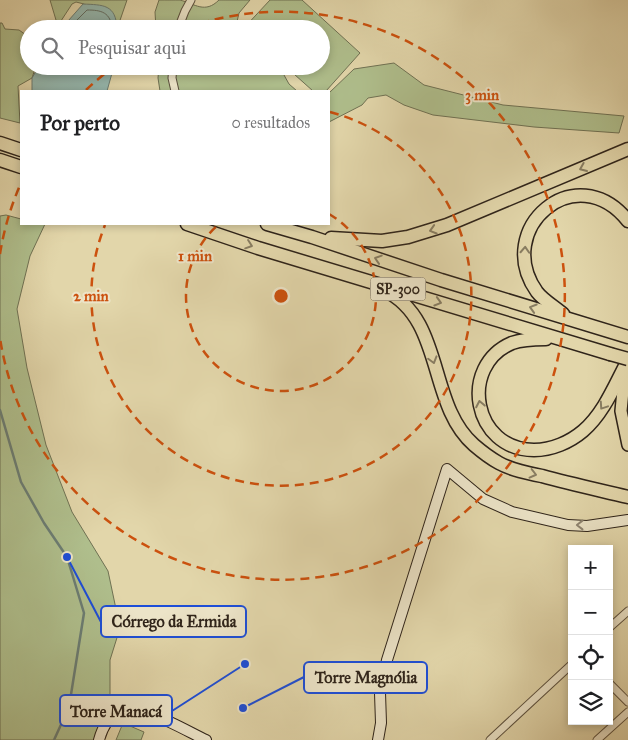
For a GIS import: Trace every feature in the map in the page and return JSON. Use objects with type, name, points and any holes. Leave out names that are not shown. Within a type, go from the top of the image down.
[{"type":"highway","points":[[0,144],[20,150]]},
{"type":"highway","points":[[312,237],[382,241],[408,237],[447,225],[628,149]]},
{"type":"highway","points":[[0,160],[20,167]]},
{"type":"highway","points":[[567,318],[537,292],[529,277],[524,248],[531,226],[538,216],[555,202],[568,197],[581,196],[592,196],[606,201],[628,221]]},
{"type":"highway","name":"SP-300","points":[[189,225],[258,248],[627,360]]},
{"type":"highway","name":"SP-300","points":[[270,225],[441,280],[628,337]]},
{"type":"highway","points":[[357,277],[389,292],[405,306],[420,326],[432,354],[451,414],[463,434],[472,444],[493,459],[512,469],[628,496]]},
{"type":"highway","points":[[564,340],[530,339],[512,343],[498,353],[487,366],[479,387],[479,403],[486,424],[500,439],[517,448],[528,450],[544,450],[562,444],[583,430],[599,412],[609,397],[627,360]]},
{"type":"main road","points":[[627,360],[621,411],[628,445]]},
{"type":"main road","points":[[628,383],[626,408],[628,424]]},
{"type":"street","points":[[182,20],[191,0]]},
{"type":"street","points":[[172,75],[175,90]]},
{"type":"street","points":[[378,740],[381,722],[380,693],[386,660],[447,469],[483,499],[512,512],[568,525],[587,526],[628,520]]},
{"type":"street","points":[[613,624],[628,611]]},
{"type":"street","points":[[490,740],[568,668]]},
{"type":"street","points":[[613,687],[628,702]]},
{"type":"street","points":[[99,740],[102,730],[107,723],[118,712],[126,710],[140,711],[154,716],[206,740]]},
{"type":"street","points":[[597,740],[628,712]]},
{"type":"green space","points":[[50,0],[127,0],[120,20],[105,20],[84,4],[76,2],[72,4],[62,20],[56,20]]},
{"type":"green space","points":[[159,0],[180,0],[204,7],[214,4],[219,0],[250,0],[239,13],[237,20],[155,20],[155,12]]},
{"type":"green space","points":[[270,0],[302,0],[324,20],[251,20]]},
{"type":"green space","points":[[0,23],[2,23],[5,29],[20,31],[20,75],[33,75],[32,78],[18,86],[20,123],[0,118]]},
{"type":"green space","points":[[330,26],[360,53],[327,90],[312,90],[295,75],[330,75]]},
{"type":"green space","points":[[394,63],[424,85],[503,105],[624,116],[619,133],[534,127],[433,115],[404,105],[386,95],[368,98],[362,105],[330,121],[330,92],[354,69]]},
{"type":"green space","points":[[158,75],[284,75],[289,84],[296,90],[160,90]]},
{"type":"green space","points":[[6,215],[20,219],[20,225],[45,225],[30,256],[17,309],[27,368],[46,445],[72,512],[108,571],[120,628],[110,660],[110,718],[95,740],[0,740],[0,216]]},
{"type":"green space","points":[[123,723],[144,732],[141,740],[116,740]]},
{"type":"water","points":[[83,4],[107,8],[111,10],[116,20],[69,20]]},
{"type":"water","points":[[34,75],[111,75],[107,90],[32,90]]},
{"type":"waterway","points":[[0,410],[21,482],[44,523],[67,557],[84,613],[69,707],[54,740]]},
{"type":"place","name":"Córrego da Ermida","points":[[67,557]]},
{"type":"place","name":"Torre Manacá","points":[[245,664]]},
{"type":"place","name":"Torre Magnólia","points":[[243,708]]}]
